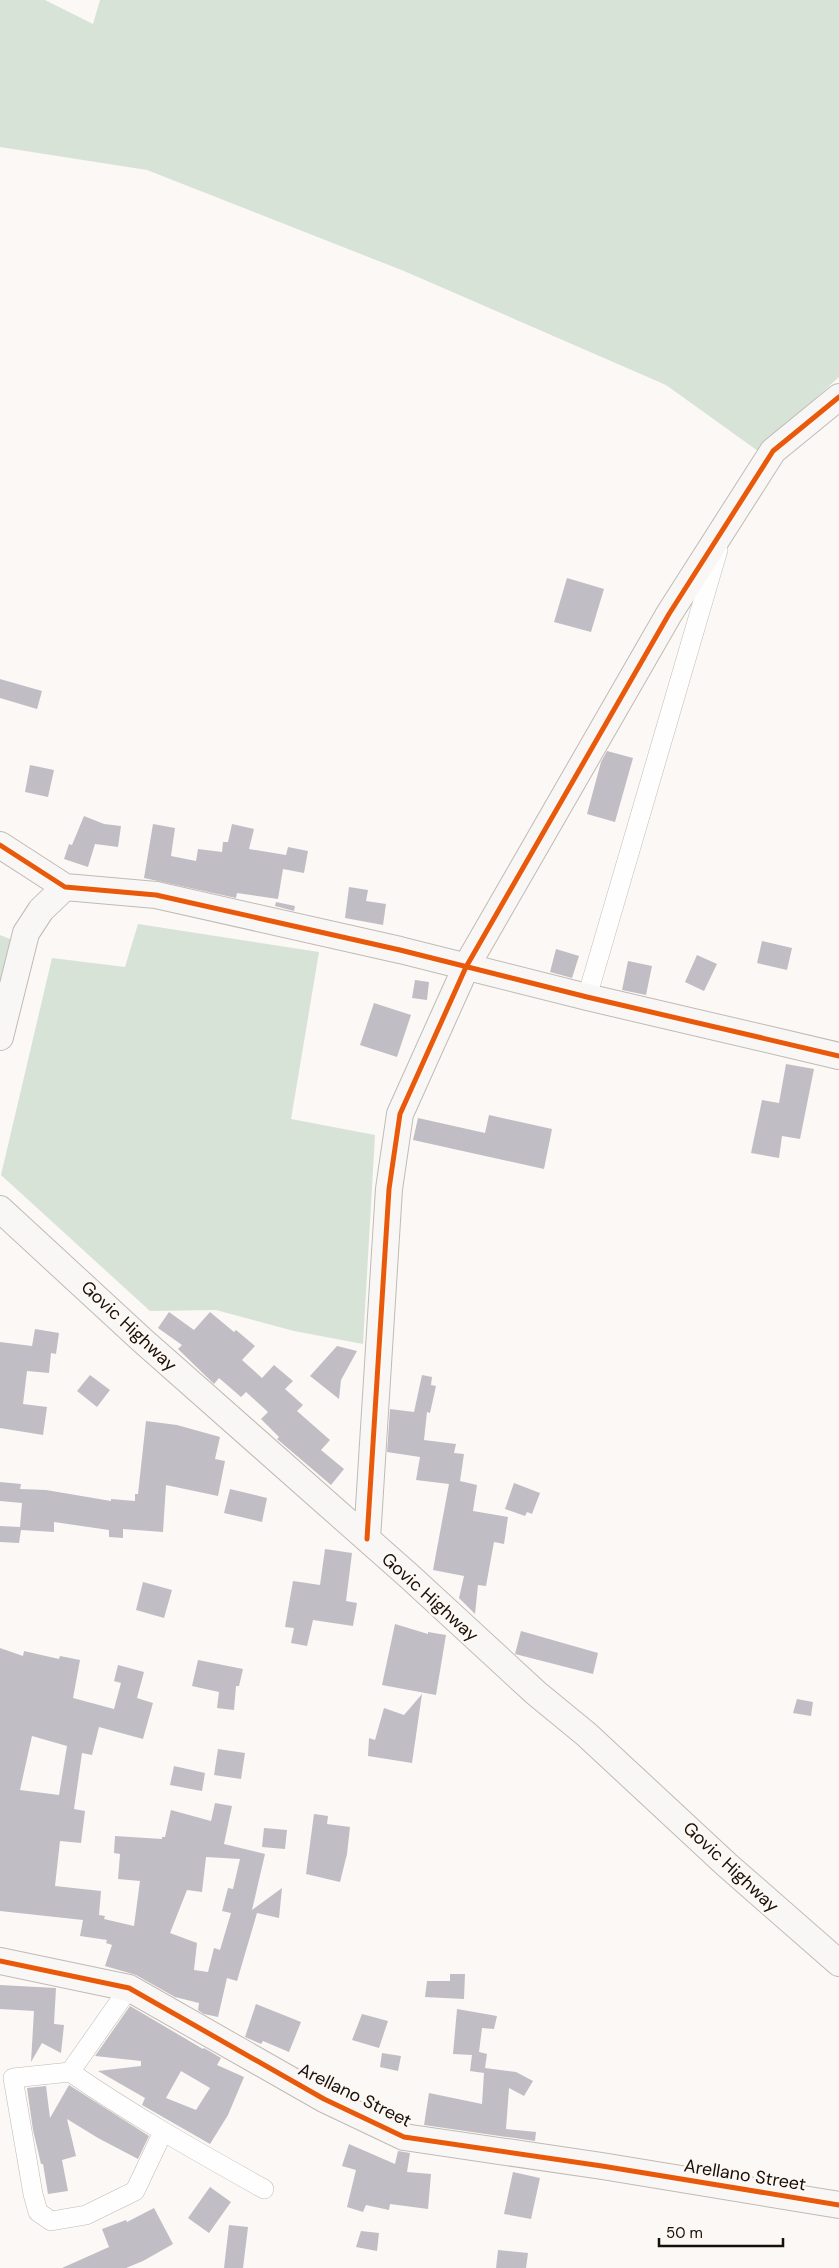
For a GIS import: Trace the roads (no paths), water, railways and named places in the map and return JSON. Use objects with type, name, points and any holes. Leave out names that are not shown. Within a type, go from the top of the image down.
[{"type":"street","points":[[367,1539],[389,1198],[400,1114],[466,966],[664,623],[773,451],[839,397]]},
{"type":"street","points":[[587,997],[725,524]]},
{"type":"street","points":[[0,844],[65,887],[156,894],[839,1056]]},
{"type":"street","points":[[0,1037],[26,933],[41,910],[65,887]]},
{"type":"street","name":"Govic Highway","points":[[0,1209],[142,1340],[367,1539],[536,1694],[586,1734],[727,1865],[839,1963]]},
{"type":"street","name":"Arellano Street","points":[[0,1960],[129,1988],[324,2099],[404,2138],[602,2166],[839,2204]]},
{"type":"street","points":[[70,2072],[129,1988]]},
{"type":"street","points":[[163,2132],[135,2191],[86,2216],[51,2222],[38,2212],[13,2078],[70,2072],[163,2132],[264,2189]]}]
